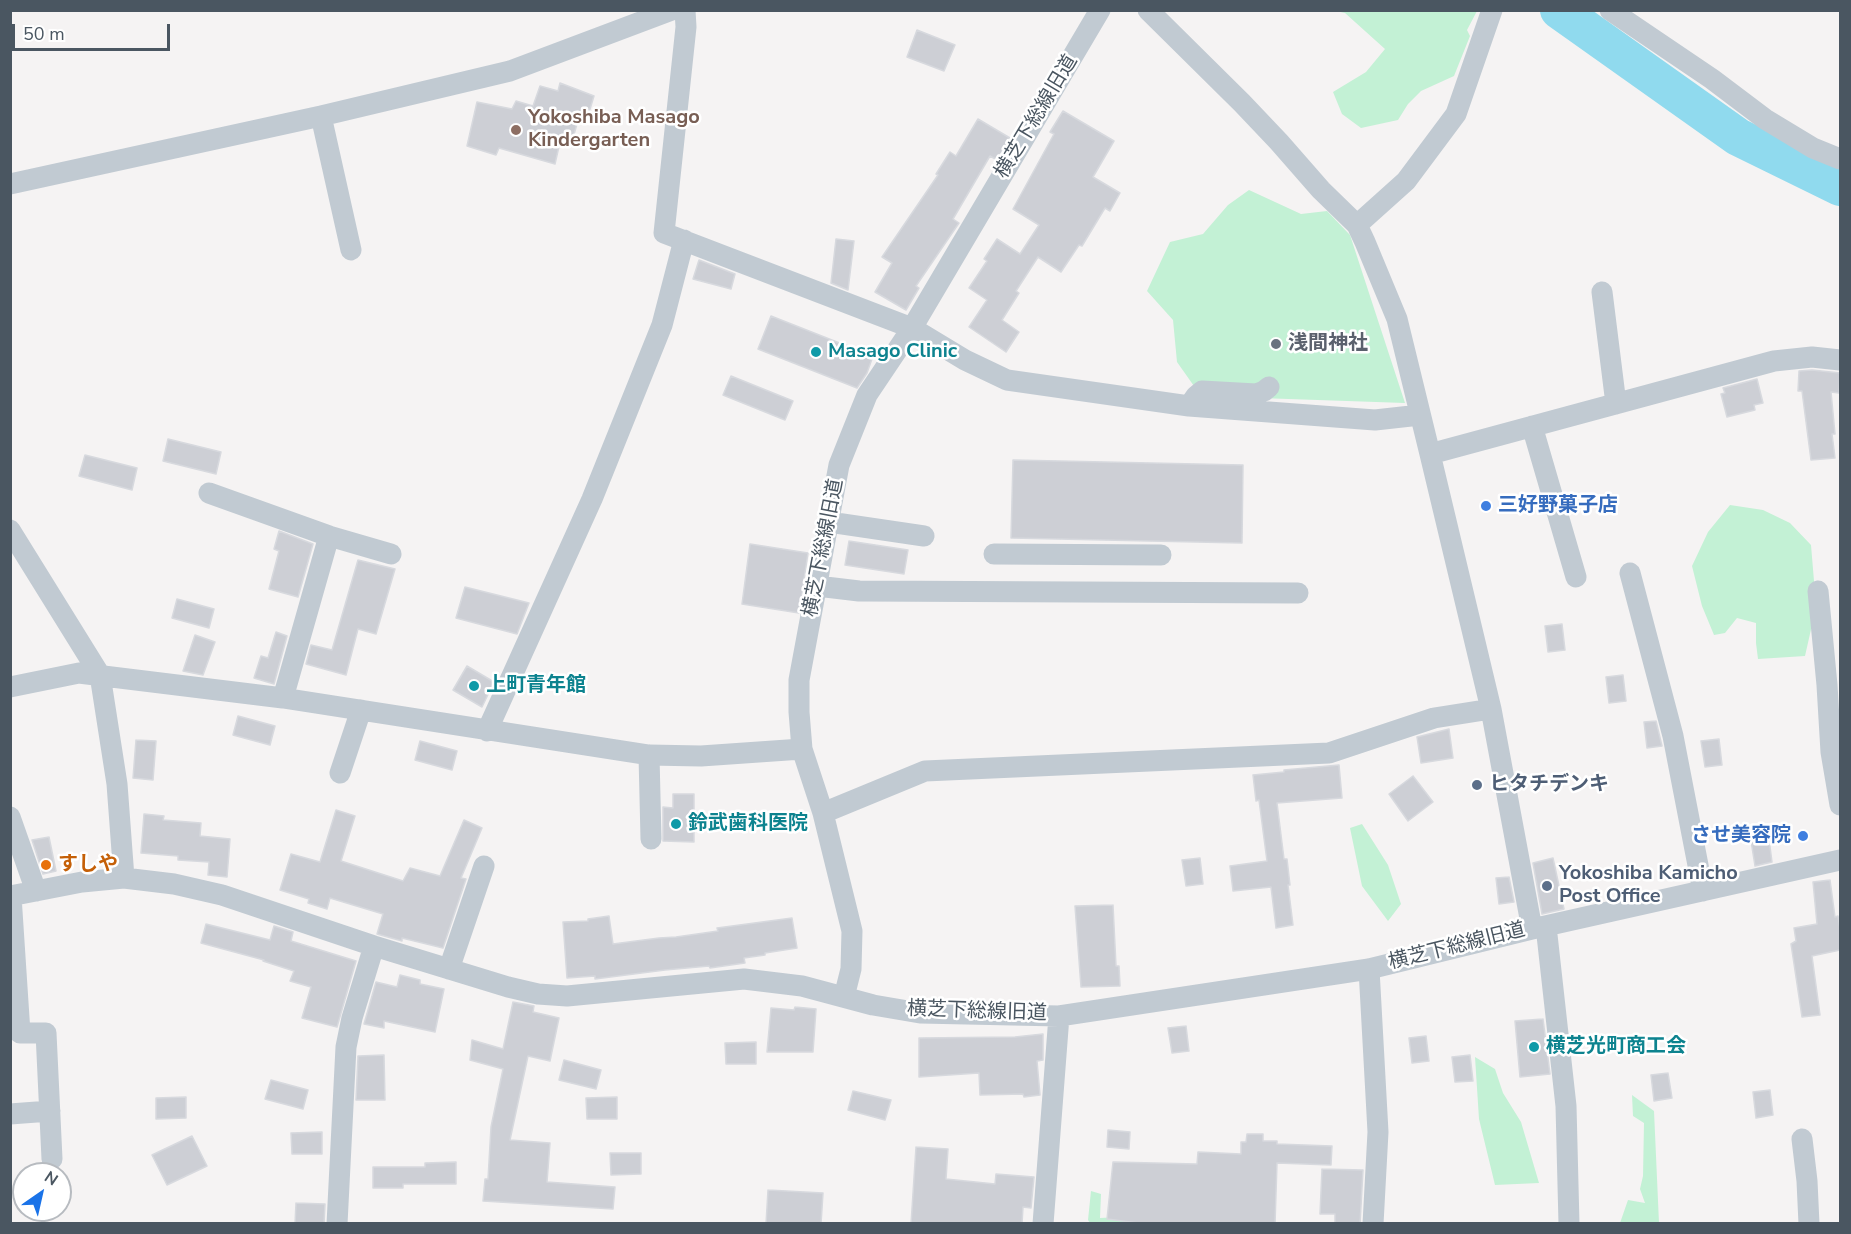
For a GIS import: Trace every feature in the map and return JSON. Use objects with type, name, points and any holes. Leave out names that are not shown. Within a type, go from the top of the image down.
[{"type":"street","points":[[10,184],[321,116],[510,71],[672,10]]},
{"type":"street","points":[[685,10],[686,27],[664,233],[912,328],[965,360],[1007,380],[1189,406],[1375,420],[1420,415]]},
{"type":"street","name":"横芝下総線旧道","points":[[1100,10],[912,328],[867,395],[839,465],[799,680],[802,749],[823,813],[852,931],[851,969],[844,997],[873,1005],[920,1013],[1059,1016],[1369,969],[1539,927],[1840,860]]},
{"type":"street","points":[[1148,10],[1264,126],[1321,190],[1357,225],[1397,319],[1491,709],[1539,927],[1566,1106],[1569,1224]]},
{"type":"street","points":[[1357,225],[1406,181],[1456,114],[1492,10]]},
{"type":"street","points":[[1610,10],[1712,79],[1765,119],[1813,148],[1840,159]]},
{"type":"street","points":[[321,116],[351,250]]},
{"type":"street","points":[[488,731],[592,499],[662,326],[684,240]]},
{"type":"street","points":[[1602,292],[1616,404]]},
{"type":"street","points":[[1430,454],[1774,361],[1812,357],[1840,360]]},
{"type":"street","points":[[1189,406],[1203,391],[1256,394],[1269,387]]},
{"type":"street","points":[[1532,426],[1576,577]]},
{"type":"street","points":[[208,493],[329,536],[391,554]]},
{"type":"street","points":[[829,522],[924,536]]},
{"type":"street","points":[[10,530],[100,675],[117,784],[124,878]]},
{"type":"street","points":[[283,698],[329,536]]},
{"type":"street","points":[[994,554],[1161,555]]},
{"type":"street","points":[[1630,573],[1673,736],[1703,891]]},
{"type":"street","points":[[817,586],[859,591],[994,585],[1298,593]]},
{"type":"street","points":[[1818,591],[1831,752],[1840,805]]},
{"type":"street","points":[[10,687],[79,673],[283,698],[649,755],[701,756],[802,749]]},
{"type":"street","points":[[823,813],[925,771],[1329,753],[1434,718],[1491,709]]},
{"type":"street","points":[[340,773],[361,710]]},
{"type":"street","points":[[649,755],[651,839]]},
{"type":"street","points":[[10,818],[36,891]]},
{"type":"street","points":[[449,969],[484,866]]},
{"type":"street","points":[[52,1159],[46,1033],[20,1033],[11,896],[82,882],[124,878],[174,884],[222,895],[374,946],[508,987],[548,995],[567,996],[744,979],[802,986],[844,997]]},
{"type":"street","points":[[337,1224],[346,1047],[352,1018],[374,946]]},
{"type":"street","points":[[1369,969],[1378,1132],[1373,1224]]},
{"type":"street","points":[[1043,1224],[1059,1016]]},
{"type":"street","points":[[10,1114],[50,1111]]},
{"type":"street","points":[[1802,1139],[1809,1224]]},
{"type":"green space","points":[[1477,10],[1467,30],[1470,36],[1454,76],[1421,91],[1408,104],[1398,120],[1361,128],[1342,114],[1333,92],[1366,72],[1385,49],[1345,13],[1336,11]]},
{"type":"green space","points":[[1249,190],[1301,214],[1327,211],[1350,235],[1405,403],[1201,396],[1177,362],[1173,320],[1147,291],[1170,242],[1203,234],[1228,205]]},
{"type":"green space","points":[[1730,505],[1763,510],[1790,523],[1811,545],[1814,581],[1812,625],[1805,656],[1758,659],[1756,623],[1737,618],[1725,633],[1714,635],[1702,606],[1692,566],[1708,532]]},
{"type":"green space","points":[[1362,824],[1388,865],[1401,904],[1388,921],[1362,886],[1350,828]]},
{"type":"green space","points":[[1475,1057],[1495,1069],[1503,1093],[1521,1122],[1539,1183],[1495,1185],[1479,1119]]},
{"type":"green space","points":[[1632,1095],[1654,1111],[1659,1223],[1620,1223],[1628,1200],[1645,1203],[1640,1189],[1643,1176],[1644,1123],[1633,1116]]},
{"type":"green space","points":[[1091,1191],[1101,1194],[1100,1218],[1141,1216],[1158,1223],[1090,1223],[1088,1220]]},
{"type":"building","points":[[917,30],[955,45],[944,71],[907,57]]},
{"type":"building","points":[[560,83],[594,96],[587,119],[579,117],[571,145],[560,142],[555,164],[499,148],[496,155],[467,146],[477,102],[512,109],[516,101],[533,106],[540,86],[558,91]]},
{"type":"building","points":[[1063,111],[1114,141],[1093,177],[1120,193],[1110,211],[1105,208],[1082,246],[1079,245],[1061,272],[1038,257],[1016,291],[1019,293],[1002,320],[1019,332],[1006,352],[969,327],[987,300],[969,288],[987,261],[984,259],[997,239],[1020,254],[1039,225],[1013,209],[1054,134],[1050,132]]},
{"type":"building","points":[[978,119],[1010,138],[997,160],[990,156],[953,219],[959,223],[916,286],[919,288],[906,310],[875,292],[892,263],[882,257],[938,175],[936,174],[950,152],[956,156]]},
{"type":"building","points":[[836,239],[854,241],[848,290],[831,283]]},
{"type":"building","points":[[699,260],[735,274],[731,289],[693,279]]},
{"type":"building","name":"Masago Clinic","points":[[771,316],[842,344],[842,347],[843,344],[873,356],[867,373],[857,388],[758,349]]},
{"type":"building","points":[[1799,371],[1840,373],[1839,393],[1831,392],[1835,458],[1811,460],[1802,391],[1798,391]]},
{"type":"building","points":[[731,376],[793,401],[785,420],[723,395]]},
{"type":"building","points":[[1757,379],[1763,403],[1754,405],[1755,410],[1727,417],[1721,394],[1725,393],[1723,388]]},
{"type":"building","points":[[168,439],[221,452],[216,474],[163,461]]},
{"type":"building","points":[[85,455],[137,468],[132,490],[79,476]]},
{"type":"building","points":[[1013,460],[1243,465],[1242,543],[1011,538]]},
{"type":"building","points":[[279,531],[313,544],[298,597],[269,589],[279,551],[274,549]]},
{"type":"building","points":[[849,541],[908,550],[904,574],[845,565]]},
{"type":"building","points":[[750,544],[808,553],[799,613],[742,604]]},
{"type":"building","points":[[358,560],[395,569],[376,634],[358,629],[346,675],[306,664],[311,645],[332,650]]},
{"type":"building","points":[[465,587],[529,603],[517,634],[456,618]]},
{"type":"building","points":[[177,599],[214,609],[209,628],[172,618]]},
{"type":"building","points":[[1562,624],[1565,650],[1548,652],[1545,626]]},
{"type":"building","points":[[276,632],[287,636],[274,684],[254,678],[261,656],[268,658]]},
{"type":"building","points":[[195,635],[215,642],[203,675],[183,671]]},
{"type":"building","name":"上町青年館","points":[[467,666],[494,682],[482,707],[453,690]]},
{"type":"building","points":[[1623,675],[1626,701],[1609,703],[1606,677]]},
{"type":"building","points":[[238,716],[275,726],[270,745],[233,735]]},
{"type":"building","points":[[1656,721],[1662,746],[1647,748],[1644,722]]},
{"type":"building","points":[[1449,729],[1453,758],[1421,763],[1417,737]]},
{"type":"building","points":[[1719,739],[1722,765],[1705,767],[1701,741]]},
{"type":"building","points":[[136,740],[156,741],[153,780],[133,778]]},
{"type":"building","points":[[420,741],[457,751],[452,770],[415,760]]},
{"type":"building","points":[[1339,765],[1342,798],[1277,803],[1284,859],[1287,859],[1293,925],[1276,928],[1271,887],[1233,891],[1230,866],[1267,861],[1259,800],[1256,801],[1253,775]]},
{"type":"building","points":[[1413,776],[1433,802],[1408,821],[1389,794]]},
{"type":"building","name":"鈴武歯科医院","points":[[673,794],[694,794],[694,842],[663,841],[663,807],[673,808]]},
{"type":"building","points":[[336,810],[355,816],[341,861],[403,881],[410,868],[440,876],[464,820],[482,828],[461,878],[466,879],[443,948],[377,934],[383,914],[330,898],[327,909],[308,903],[309,899],[280,890],[291,854],[320,862]]},
{"type":"building","points":[[144,814],[164,816],[163,820],[201,823],[200,836],[230,839],[227,877],[208,875],[209,862],[178,860],[178,856],[141,853]]},
{"type":"building","points":[[49,837],[56,871],[43,874],[32,840]]},
{"type":"building","points":[[1769,839],[1772,862],[1755,866],[1751,841]]},
{"type":"building","points":[[1200,858],[1203,884],[1186,886],[1182,860]]},
{"type":"building","points":[[1553,858],[1564,909],[1542,914],[1533,863]]},
{"type":"building","points":[[1509,877],[1514,902],[1499,904],[1496,878]]},
{"type":"building","points":[[1830,880],[1835,917],[1838,916],[1840,929],[1840,950],[1812,956],[1820,1015],[1802,1017],[1791,944],[1796,941],[1794,928],[1817,924],[1813,882]]},
{"type":"building","points":[[1113,905],[1116,966],[1119,966],[1120,986],[1081,987],[1075,906]]},
{"type":"building","points":[[609,916],[613,944],[718,931],[717,928],[792,918],[797,948],[744,958],[745,963],[710,968],[709,966],[665,970],[595,979],[595,976],[567,978],[563,922],[588,921],[588,919]]},
{"type":"building","points":[[206,924],[270,940],[274,926],[293,932],[291,941],[356,961],[337,1027],[302,1018],[311,987],[290,981],[294,971],[264,960],[201,943]]},
{"type":"building","points":[[400,975],[420,980],[420,984],[444,989],[435,1032],[384,1021],[384,1028],[364,1024],[376,982],[397,987]]},
{"type":"building","points":[[513,1002],[534,1006],[533,1012],[559,1018],[550,1061],[528,1056],[510,1140],[550,1143],[547,1182],[615,1187],[613,1209],[483,1201],[485,1179],[488,1179],[491,1127],[503,1069],[470,1060],[472,1040],[503,1049]]},
{"type":"building","points":[[795,1007],[816,1009],[813,1052],[767,1052],[771,1008],[794,1010]]},
{"type":"building","name":"横芝光町商工会","points":[[1543,1019],[1550,1074],[1520,1077],[1515,1021]]},
{"type":"building","points":[[1186,1026],[1189,1051],[1172,1053],[1168,1028]]},
{"type":"building","points":[[1043,1034],[1043,1060],[1037,1061],[1040,1095],[1024,1097],[1023,1094],[980,1095],[979,1073],[919,1077],[919,1038],[1015,1037]]},
{"type":"building","points":[[1426,1036],[1429,1061],[1412,1063],[1409,1038]]},
{"type":"building","points":[[756,1042],[756,1064],[726,1064],[725,1043]]},
{"type":"building","points":[[384,1055],[385,1100],[356,1100],[358,1056]]},
{"type":"building","points":[[1470,1055],[1473,1081],[1455,1082],[1452,1057]]},
{"type":"building","points":[[564,1060],[601,1070],[596,1089],[559,1080]]},
{"type":"building","points":[[1668,1073],[1672,1098],[1654,1101],[1651,1075]]},
{"type":"building","points":[[271,1080],[308,1090],[303,1109],[265,1099]]},
{"type":"building","points":[[1770,1090],[1773,1115],[1756,1118],[1753,1092]]},
{"type":"building","points":[[853,1091],[891,1100],[885,1120],[848,1110]]},
{"type":"building","points":[[186,1097],[186,1118],[156,1119],[156,1098]]},
{"type":"building","points":[[617,1097],[617,1119],[587,1119],[586,1098]]},
{"type":"building","points":[[1108,1130],[1130,1132],[1129,1149],[1107,1147]]},
{"type":"building","points":[[322,1132],[322,1154],[292,1154],[291,1133]]},
{"type":"building","points":[[1247,1134],[1263,1134],[1263,1141],[1277,1141],[1277,1144],[1332,1146],[1331,1165],[1277,1163],[1275,1224],[1146,1224],[1107,1219],[1113,1162],[1197,1164],[1198,1152],[1241,1154],[1241,1142],[1246,1142]]},
{"type":"building","points":[[192,1136],[207,1166],[167,1185],[152,1155]]},
{"type":"building","points":[[916,1147],[948,1149],[946,1179],[995,1184],[996,1174],[1034,1177],[1031,1208],[1023,1207],[1022,1224],[911,1224]]},
{"type":"building","points":[[610,1153],[641,1153],[641,1174],[611,1175]]},
{"type":"building","points":[[456,1162],[456,1184],[403,1184],[403,1188],[373,1188],[373,1167],[425,1167],[425,1163]]},
{"type":"building","points":[[1322,1169],[1363,1170],[1360,1224],[1335,1224],[1335,1214],[1320,1214]]},
{"type":"building","points":[[768,1190],[823,1193],[821,1224],[766,1224]]},
{"type":"building","points":[[296,1203],[325,1204],[324,1224],[295,1224]]},
{"type":"waterway","points":[[1559,10],[1738,137],[1840,187]]},
{"type":"place","name":"Yokoshiba Masago Kindergarten","points":[[516,130]]},
{"type":"place","name":"浅間神社","points":[[1276,344]]},
{"type":"place","name":"Masago Clinic","points":[[816,352]]},
{"type":"place","name":"三好野菓子店","points":[[1486,506]]},
{"type":"place","name":"上町青年館","points":[[474,686]]},
{"type":"place","name":"ヒタチデンキ","points":[[1477,785]]},
{"type":"place","name":"鈴武歯科医院","points":[[676,824]]},
{"type":"place","name":"させ美容院","points":[[1803,836]]},
{"type":"place","name":"すしや","points":[[46,865]]},
{"type":"place","name":"Yokoshiba Kamicho Post Office","points":[[1547,886]]},
{"type":"place","name":"横芝光町商工会","points":[[1534,1047]]}]
